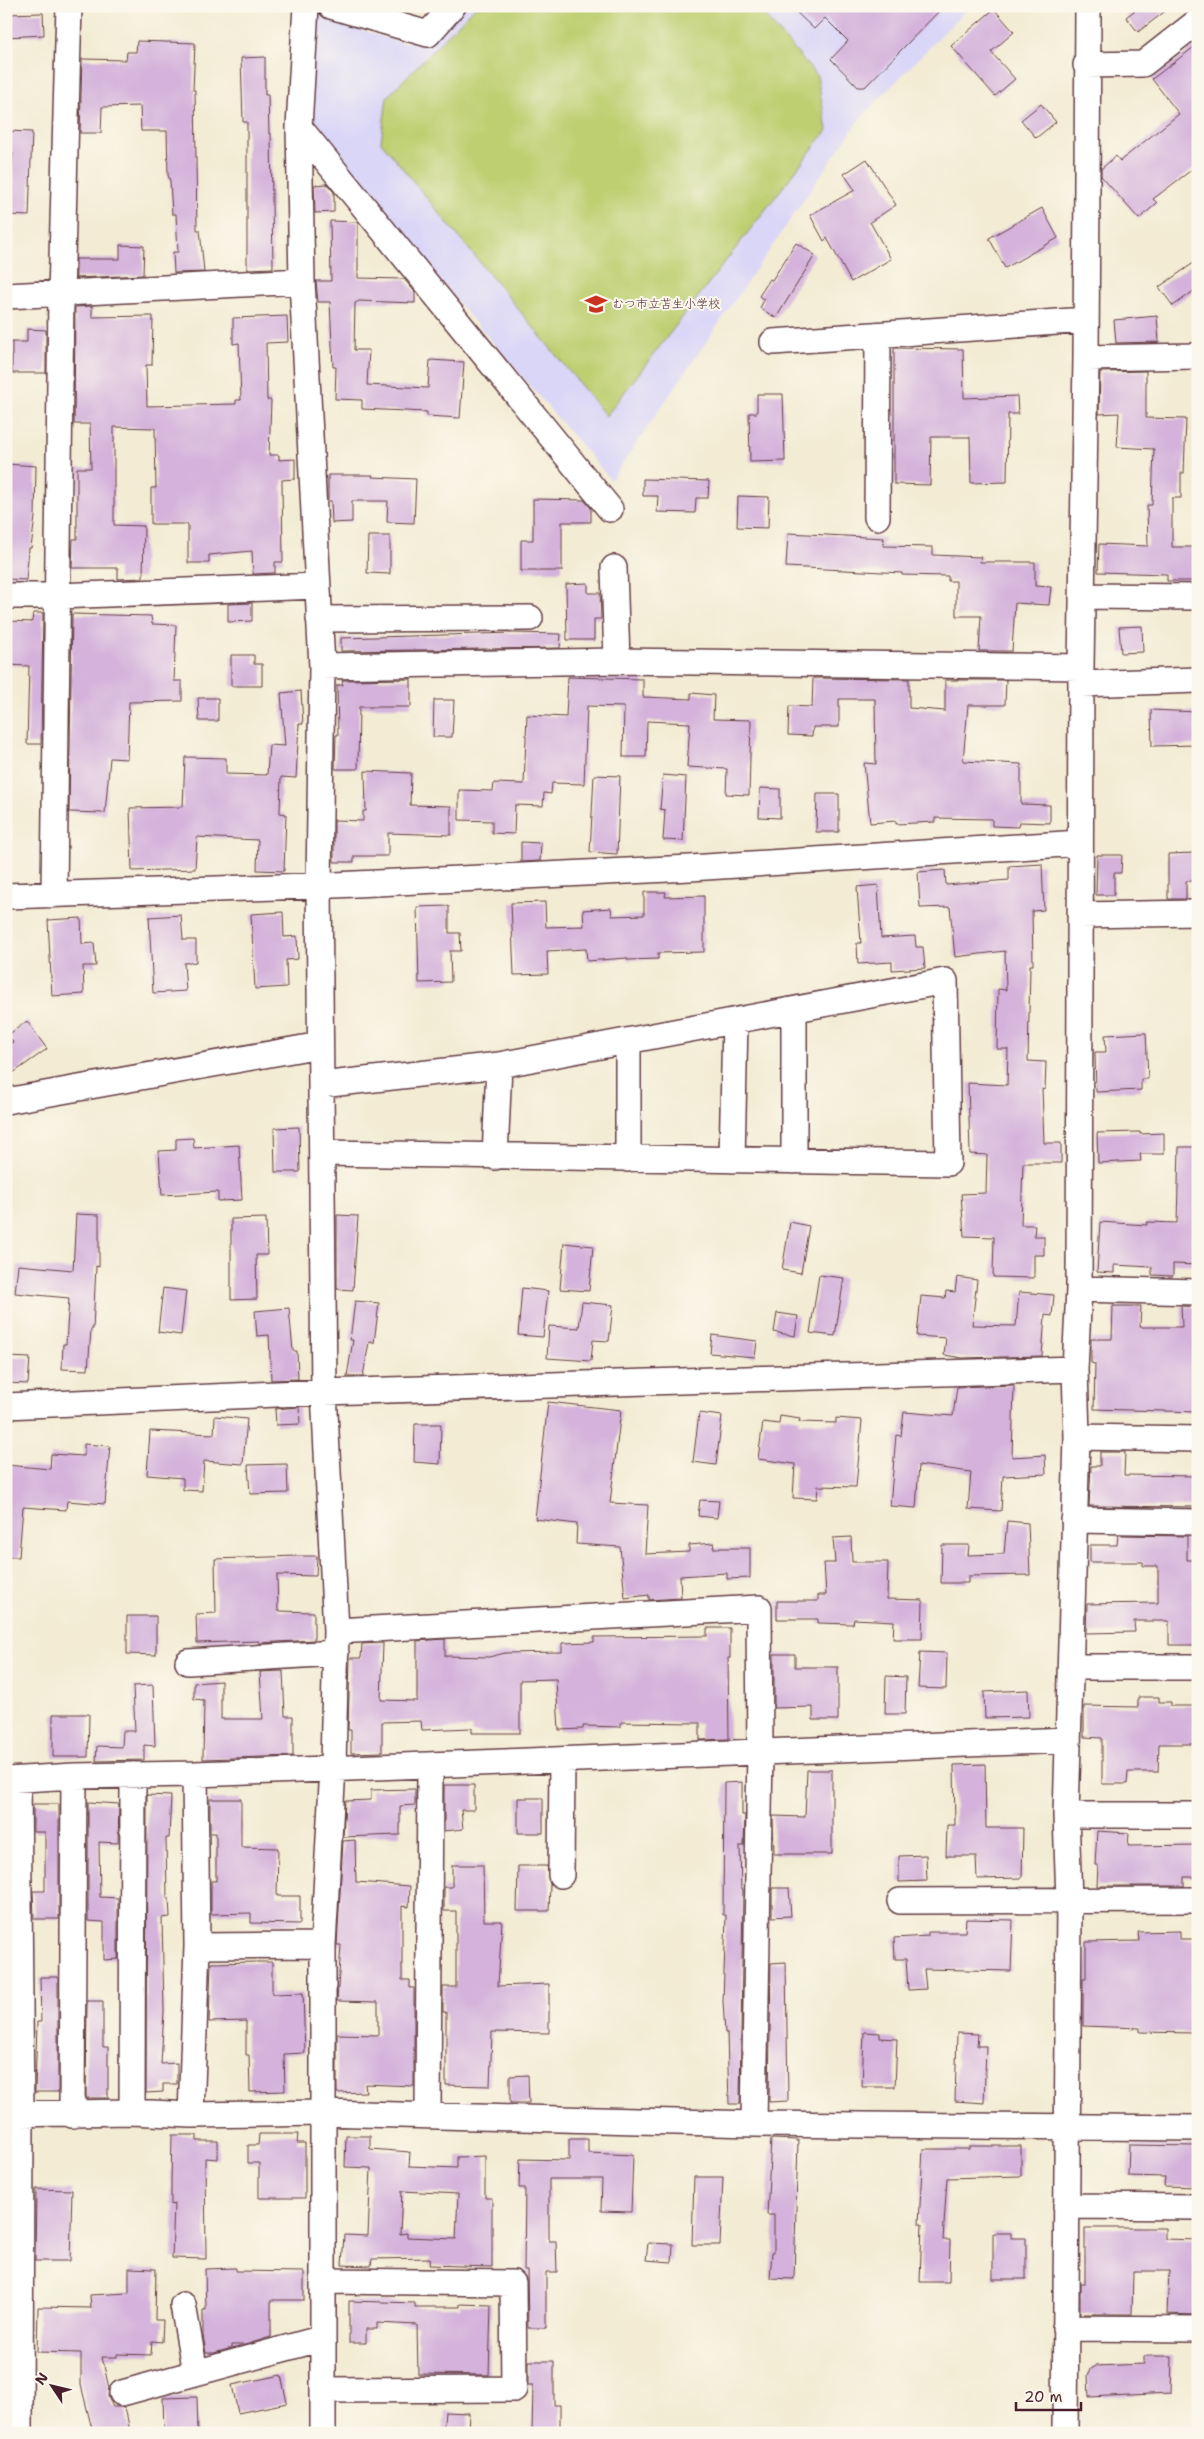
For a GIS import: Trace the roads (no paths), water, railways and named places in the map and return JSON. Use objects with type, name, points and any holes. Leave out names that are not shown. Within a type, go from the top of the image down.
[{"type":"street","points":[[54,895],[61,295],[69,6]]},
{"type":"street","points":[[306,6],[299,127],[302,281],[322,666],[319,885],[324,1392],[336,1642],[333,1767],[323,1945],[323,2433]]},
{"type":"street","points":[[331,6],[428,34],[453,6]]},
{"type":"street","points":[[1064,2433],[1068,1900],[1066,1814],[1077,1437],[1075,1369],[1080,1289],[1081,676],[1086,358],[1086,65],[1088,6]]},
{"type":"street","points":[[1086,65],[1143,64],[1198,21]]},
{"type":"street","points":[[299,127],[610,509]]},
{"type":"street","points":[[6,296],[61,295],[302,281]]},
{"type":"street","points":[[773,342],[1086,320]]},
{"type":"street","points":[[877,518],[878,336]]},
{"type":"street","points":[[1086,358],[1197,356]]},
{"type":"street","points":[[614,568],[617,661]]},
{"type":"street","points":[[6,596],[57,596],[317,586]]},
{"type":"street","points":[[1083,596],[1198,597]]},
{"type":"street","points":[[319,619],[530,618]]},
{"type":"street","points":[[322,666],[617,661],[1198,680]]},
{"type":"street","points":[[6,896],[319,885],[690,868],[1080,843]]},
{"type":"street","points":[[1080,915],[1198,913]]},
{"type":"street","points":[[321,1085],[499,1065],[945,981],[948,1163],[322,1153]]},
{"type":"street","points":[[794,1010],[794,1161]]},
{"type":"street","points":[[732,1160],[735,1020]]},
{"type":"street","points":[[628,1041],[628,1159]]},
{"type":"street","points":[[6,1101],[320,1045]]},
{"type":"street","points":[[495,1156],[499,1065]]},
{"type":"street","points":[[1080,1289],[1198,1292]]},
{"type":"street","points":[[6,1406],[324,1392],[1075,1369]]},
{"type":"street","points":[[1077,1437],[1198,1439]]},
{"type":"street","points":[[1074,1520],[1198,1522]]},
{"type":"street","points":[[188,1662],[336,1642],[759,1608],[760,1751],[754,2124]]},
{"type":"street","points":[[1071,1667],[1198,1667]]},
{"type":"street","points":[[20,2433],[13,2115],[12,1780],[74,1776],[195,1774],[333,1767],[430,1765],[1068,1740]]},
{"type":"street","points":[[562,1760],[562,1875]]},
{"type":"street","points":[[428,2116],[430,1765]]},
{"type":"street","points":[[191,2115],[197,1946],[195,1774]]},
{"type":"street","points":[[132,2112],[133,1775]]},
{"type":"street","points":[[72,2115],[74,1776]]},
{"type":"street","points":[[1066,1814],[1198,1815]]},
{"type":"street","points":[[900,1901],[1198,1900]]},
{"type":"street","points":[[197,1946],[323,1945]]},
{"type":"street","points":[[13,2115],[132,2112],[191,2115],[322,2113],[754,2124],[1198,2128]]},
{"type":"street","points":[[1066,2206],[1198,2207]]},
{"type":"street","points":[[322,2281],[513,2283],[514,2389],[323,2390]]},
{"type":"street","points":[[183,2305],[195,2372]]},
{"type":"street","points":[[1065,2328],[1198,2329]]},
{"type":"street","points":[[122,2393],[323,2338]]},
{"type":"place","name":"むつ市立苫生小学校","points":[[596,304]]}]
